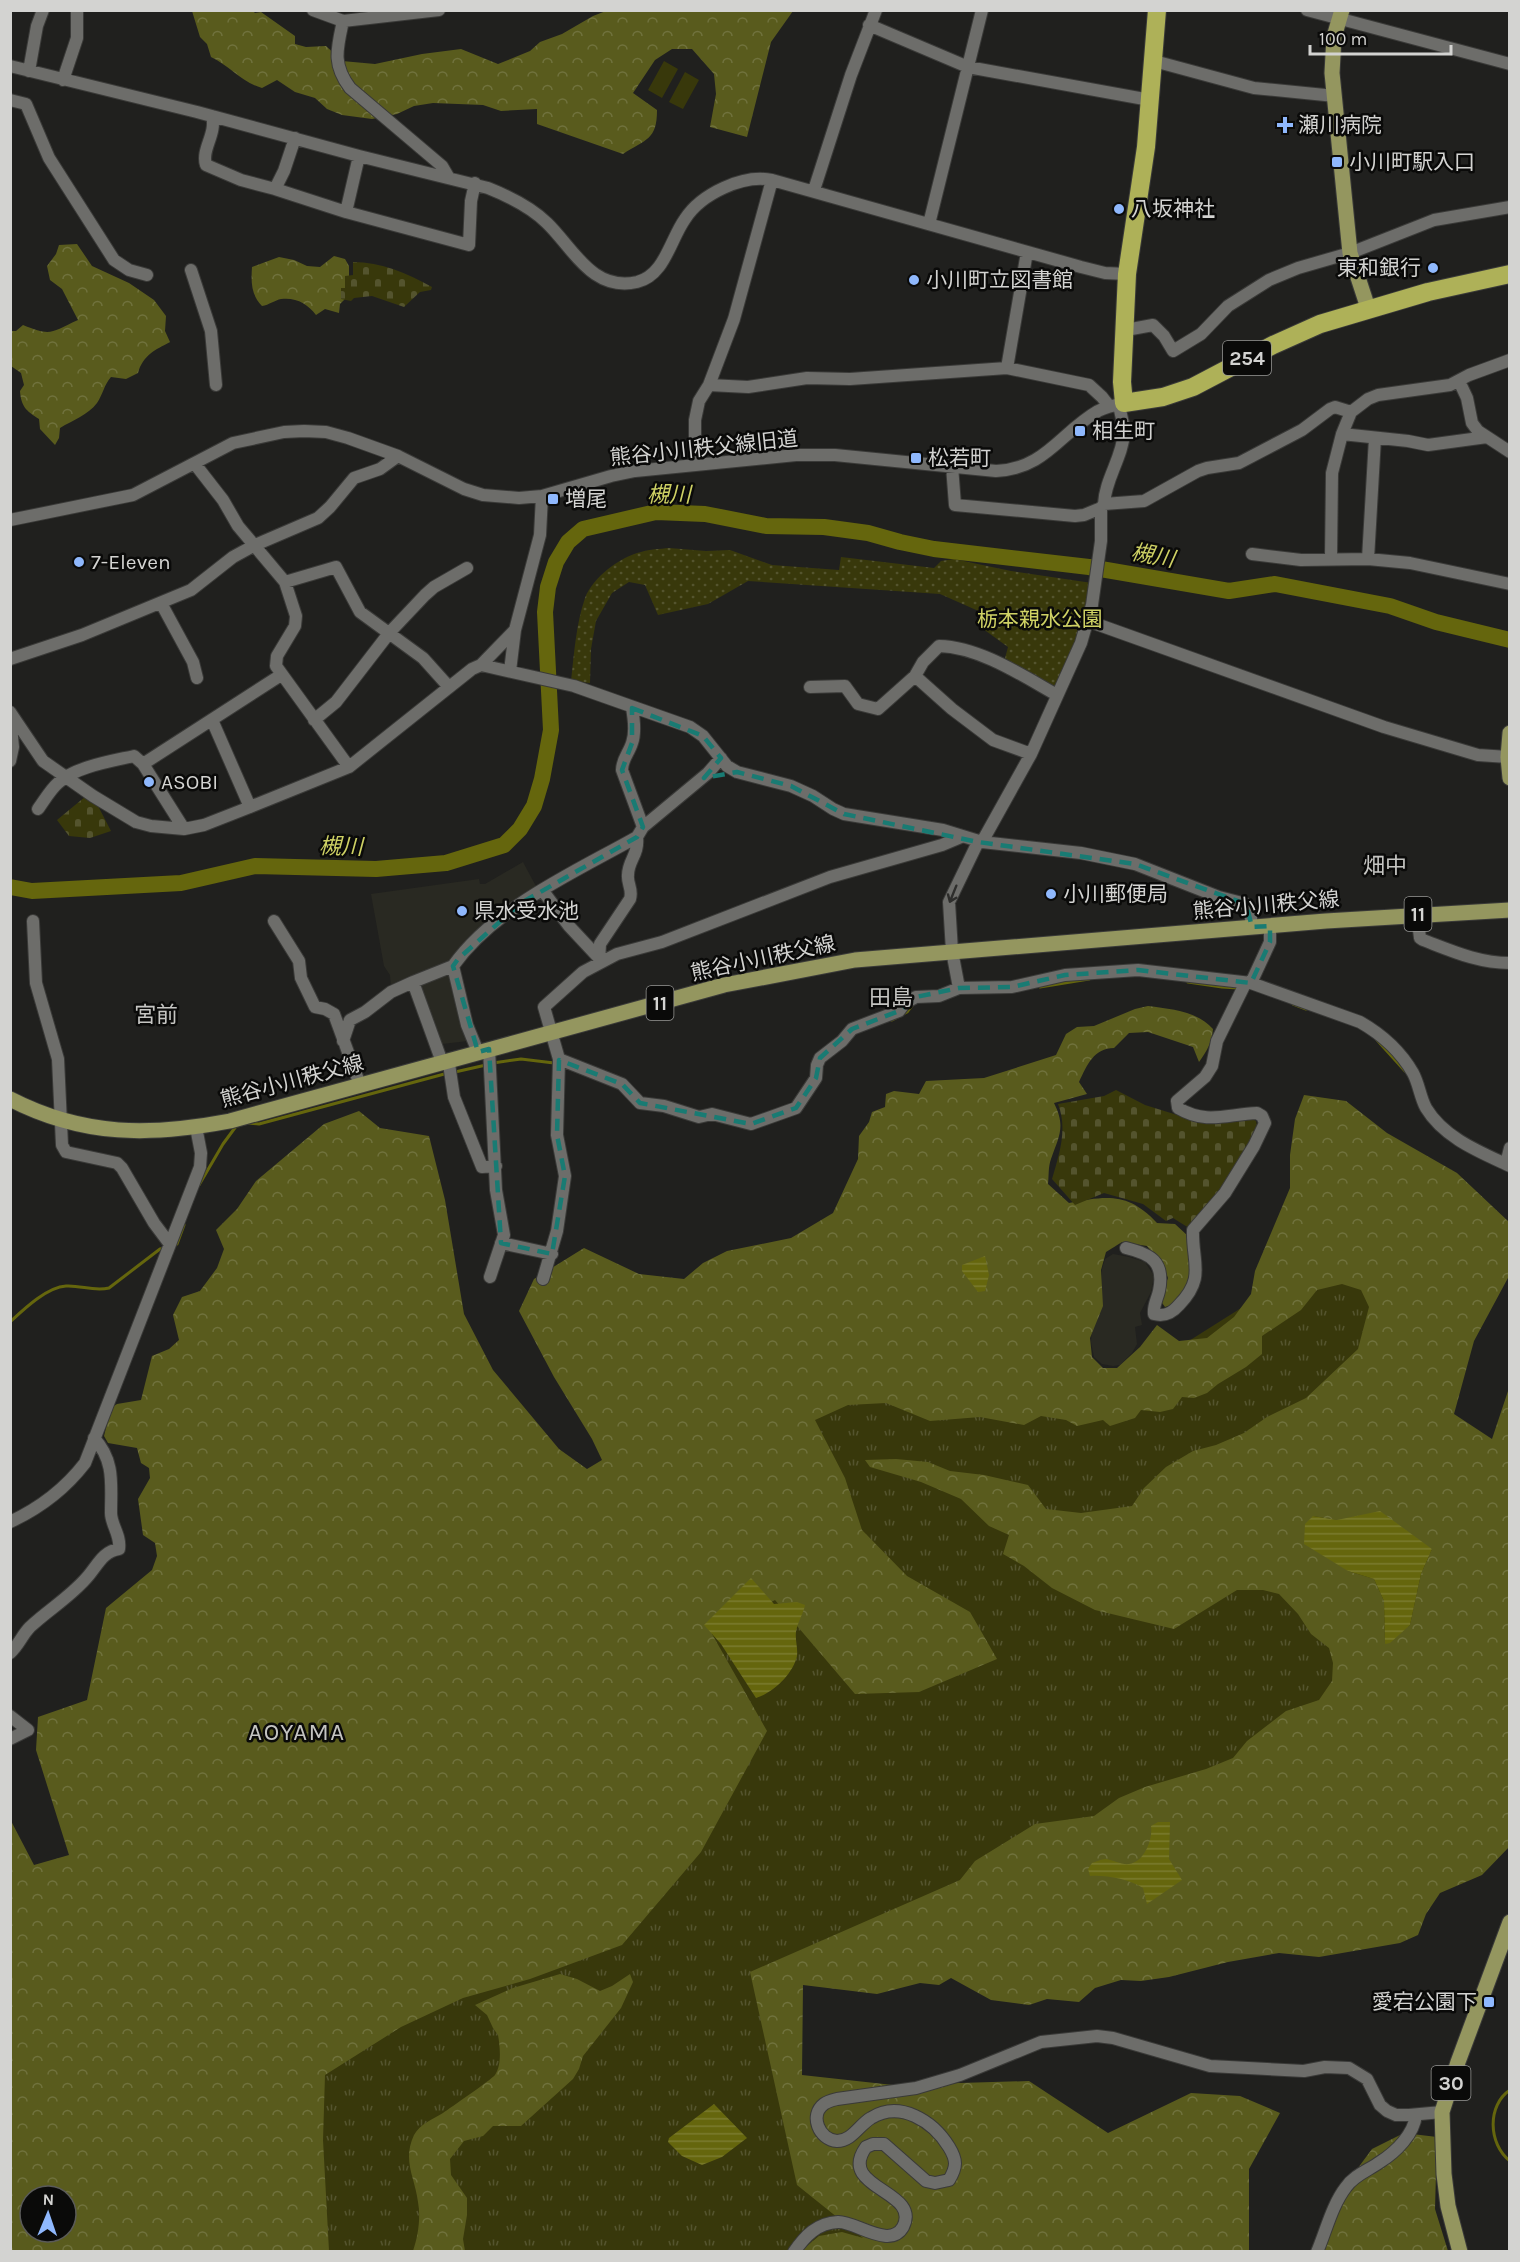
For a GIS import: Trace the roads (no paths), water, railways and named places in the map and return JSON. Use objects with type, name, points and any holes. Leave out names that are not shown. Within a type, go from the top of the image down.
[{"type":"highway","points":[[1117,404],[1122,382],[1126,330],[1127,274],[1140,191],[1157,10]]},
{"type":"highway","name":"254","points":[[1117,404],[1162,397],[1192,387],[1282,340],[1368,308],[1509,274]]},
{"type":"main road","points":[[1341,15],[1332,55],[1335,96],[1350,253],[1368,308]]},
{"type":"main road","points":[[1509,733],[1509,778]]},
{"type":"main road","name":"熊谷小川秩父線","points":[[10,1099],[81,1126],[124,1132],[196,1127],[230,1121],[551,1032],[767,976],[855,960],[1417,914],[1509,910]]},
{"type":"main road","name":"30","points":[[1460,2252],[1448,2206],[1444,2174],[1442,2112],[1509,1922]]},
{"type":"street","points":[[29,71],[37,26],[43,10]]},
{"type":"street","points":[[63,80],[77,38],[77,10]]},
{"type":"street","points":[[313,10],[343,21],[439,10]]},
{"type":"street","points":[[814,190],[876,10]]},
{"type":"street","points":[[929,224],[982,10]]},
{"type":"street","points":[[1307,10],[1341,15],[1464,53],[1509,64]]},
{"type":"street","points":[[343,21],[337,50],[337,65],[344,80],[350,88],[442,166],[449,178]]},
{"type":"street","points":[[869,25],[968,67],[1150,100]]},
{"type":"street","points":[[1154,61],[1247,86],[1335,96]]},
{"type":"street","points":[[10,66],[212,116],[359,156],[475,183],[508,196],[546,222],[585,267],[594,274],[624,283],[645,279],[660,267],[686,216],[705,200],[746,179],[760,177],[814,190],[1105,273],[1127,274]]},
{"type":"street","points":[[10,100],[26,104],[49,158],[114,260],[129,270],[147,275]]},
{"type":"street","points":[[212,116],[214,128],[206,154],[206,165],[234,177],[346,212],[469,245],[471,201],[475,183]]},
{"type":"street","points":[[275,189],[284,171],[295,138]]},
{"type":"street","points":[[346,212],[359,156]]},
{"type":"street","points":[[695,464],[695,420],[699,401],[709,385],[742,293],[772,180]]},
{"type":"street","points":[[1126,330],[1154,325],[1173,351],[1202,334],[1228,306],[1269,280],[1298,268],[1350,253],[1434,220],[1509,207]]},
{"type":"street","points":[[1007,368],[1027,252]]},
{"type":"street","points":[[191,270],[211,331],[216,386]]},
{"type":"street","points":[[1330,558],[1332,473],[1351,412],[1378,395],[1450,385],[1509,360]]},
{"type":"street","points":[[709,385],[748,387],[807,378],[849,379],[1007,368],[1089,385],[1102,397],[1117,404],[1124,430],[1123,438],[1104,494],[1101,541],[1088,621],[1031,754],[980,842],[949,902],[952,951],[959,988]]},
{"type":"street","points":[[1459,381],[1467,398],[1472,423],[1478,431],[1509,452]]},
{"type":"street","name":"熊谷小川秩父線旧道","points":[[10,520],[128,497],[141,493],[214,452],[240,441],[304,430],[333,433],[398,456],[464,489],[483,495],[519,498],[542,496],[611,476],[695,464],[796,455],[835,455],[996,471],[1027,466],[1091,415],[1117,404]]},
{"type":"street","points":[[951,466],[955,505],[1084,515],[1102,506],[1144,501],[1198,471],[1239,463],[1302,430],[1335,407],[1351,412]]},
{"type":"street","points":[[1342,435],[1428,445],[1487,437]]},
{"type":"street","points":[[1368,559],[1375,438]]},
{"type":"street","points":[[10,659],[82,634],[191,590],[233,557],[318,518],[354,478],[380,469],[398,456]]},
{"type":"street","points":[[195,464],[238,526],[285,582],[296,616],[296,626],[277,656],[276,666],[349,767]]},
{"type":"street","points":[[510,671],[515,630],[540,535],[542,496]]},
{"type":"street","points":[[1252,554],[1301,560],[1368,559],[1410,563],[1509,584]]},
{"type":"street","points":[[285,582],[336,567],[360,612],[423,658],[449,687]]},
{"type":"street","points":[[314,720],[336,702],[390,632],[434,587],[467,568]]},
{"type":"street","points":[[161,603],[193,662],[197,678]]},
{"type":"street","points":[[1088,621],[1384,727],[1478,755],[1508,756]]},
{"type":"street","points":[[13,717],[43,761],[67,777],[136,822],[184,829],[204,825],[349,767],[449,687],[481,665],[515,630]]},
{"type":"street","points":[[810,687],[845,686],[858,704],[878,709],[915,676],[923,662],[939,645],[952,646],[1003,665],[1058,695]]},
{"type":"street","points":[[481,665],[574,686],[690,727],[703,736],[727,766],[737,772],[791,786],[844,814],[943,830],[980,842],[1088,854],[1135,864],[1219,897],[1246,904],[1250,909],[1252,927]]},
{"type":"street","points":[[143,764],[281,675]]},
{"type":"street","points":[[915,676],[952,709],[993,740],[1031,754]]},
{"type":"street","points":[[598,960],[600,944],[630,899],[632,891],[627,877],[638,848],[640,832],[622,770],[622,763],[632,742],[633,708]]},
{"type":"street","points":[[10,761],[13,747],[11,726],[13,717]]},
{"type":"street","points":[[212,720],[250,807]]},
{"type":"street","points":[[38,809],[59,782],[67,777],[90,767],[134,756],[143,764],[184,829]]},
{"type":"street","points":[[343,1041],[350,1020],[392,992],[453,966],[474,941],[521,903],[640,832],[708,773],[721,758]]},
{"type":"street","points":[[708,773],[720,775],[737,772]]},
{"type":"street","points":[[543,1279],[557,1231],[565,1176],[556,1135],[559,1059],[544,1006],[598,960],[662,942],[830,877],[961,837]]},
{"type":"street","points":[[543,891],[598,960]]},
{"type":"street","points":[[1417,914],[1420,938],[1423,940],[1466,957],[1492,963],[1509,963]]},
{"type":"street","points":[[33,921],[36,983],[58,1059],[62,1145],[66,1152],[117,1163],[122,1167],[154,1223],[169,1243]]},
{"type":"street","points":[[274,921],[299,961],[302,978],[315,1007],[334,1014],[360,1084]]},
{"type":"street","points":[[1126,1248],[1149,1255],[1157,1263],[1161,1276],[1159,1292],[1153,1308],[1154,1314],[1162,1316],[1173,1312],[1191,1293],[1196,1280],[1193,1230],[1225,1193],[1254,1146],[1265,1123],[1262,1116],[1257,1113],[1211,1118],[1194,1116],[1178,1108],[1177,1101],[1205,1077],[1212,1066],[1217,1041],[1270,942],[1270,926]]},
{"type":"street","points":[[453,966],[468,1025],[483,1051],[496,1167],[496,1190],[504,1235],[490,1277]]},
{"type":"street","points":[[559,1059],[622,1084],[640,1103],[664,1106],[699,1117],[712,1114],[751,1124],[796,1108],[816,1078],[820,1058],[842,1041],[852,1029],[899,1011],[905,1003],[916,998],[939,996],[959,988],[1012,987],[1065,975],[1138,970],[1248,984],[1334,1011],[1360,1022],[1376,1031],[1414,1074],[1426,1108],[1458,1141],[1508,1165],[1509,1148]]},
{"type":"street","points":[[413,982],[482,1167],[496,1167]]},
{"type":"street","points":[[10,1522],[48,1501],[63,1489],[85,1463],[200,1167],[201,1153],[196,1127]]},
{"type":"street","points":[[501,1243],[552,1254]]},
{"type":"street","points":[[10,1653],[19,1645],[29,1628],[77,1589],[101,1559],[111,1550],[119,1549],[118,1534],[111,1515],[112,1475],[102,1447],[94,1438]]},
{"type":"street","points":[[10,1716],[28,1730],[10,1739]]},
{"type":"street","points":[[794,2252],[815,2228],[828,2223],[841,2222],[880,2236],[889,2236],[899,2232],[903,2227],[904,2211],[900,2204],[861,2172],[859,2162],[866,2147],[873,2144],[884,2144],[926,2181],[935,2183],[949,2180],[955,2170],[956,2161],[942,2135],[929,2122],[904,2112],[890,2111],[868,2119],[850,2137],[839,2141],[826,2137],[817,2125],[818,2110],[825,2103],[939,2082],[1048,2040],[1104,2036],[1210,2066],[1228,2068],[1304,2071],[1325,2067],[1348,2068],[1367,2079],[1380,2105],[1396,2115],[1442,2112]]},
{"type":"street","points":[[1317,2252],[1337,2202],[1346,2187],[1363,2172],[1381,2162],[1398,2146],[1415,2125],[1416,2115]]},
{"type":"waterway","name":"槻川","points":[[10,887],[32,891],[181,883],[255,866],[376,869],[446,863],[504,845],[520,829],[534,806],[542,779],[551,730],[545,612],[548,587],[556,562],[568,542],[583,529],[656,512],[705,514],[766,526],[824,527],[868,533],[934,549],[1089,567],[1229,591],[1275,584],[1390,606],[1436,622],[1510,640]]},
{"type":"waterway","points":[[1040,987],[1089,979]]},
{"type":"waterway","points":[[1188,982],[1238,988]]},
{"type":"waterway","points":[[892,1020],[907,1012],[913,1004]]},
{"type":"waterway","points":[[1293,1004],[1306,1009]]},
{"type":"waterway","points":[[1377,1040],[1405,1071]]},
{"type":"waterway","points":[[493,1063],[521,1059],[554,1063]]},
{"type":"waterway","points":[[455,1072],[486,1065]]},
{"type":"waterway","points":[[248,1123],[259,1124],[448,1073]]},
{"type":"waterway","points":[[199,1185],[237,1125]]},
{"type":"waterway","points":[[174,1245],[177,1244],[184,1225]]},
{"type":"waterway","points":[[10,1322],[36,1300],[59,1287],[109,1288],[160,1249],[165,1248]]},
{"type":"waterway","points":[[1510,2090],[1497,2105],[1493,2125],[1497,2145],[1510,2161]]},
{"type":"place","name":"瀬川病院","points":[[1285,125]]},
{"type":"place","name":"小川町駅入口","points":[[1337,162]]},
{"type":"place","name":"八坂神社","points":[[1119,209]]},
{"type":"place","name":"東和銀行","points":[[1433,268]]},
{"type":"place","name":"小川町立図書館","points":[[914,280]]},
{"type":"place","name":"相生町","points":[[1080,431]]},
{"type":"place","name":"松若町","points":[[916,458]]},
{"type":"place","name":"増尾","points":[[553,499]]},
{"type":"place","name":"7-Eleven","points":[[79,562]]},
{"type":"place","name":"ASOBI","points":[[149,782]]},
{"type":"place","name":"小川郵便局","points":[[1051,894]]},
{"type":"place","name":"県水受水池","points":[[462,911]]},
{"type":"place","name":"愛宕公園下","points":[[1489,2002]]},
{"type":"district","name":"畑中","points":[[1385,865]]},
{"type":"district","name":"田島","points":[[891,997]]},
{"type":"district","name":"宮前","points":[[156,1014]]},
{"type":"district","name":"AOYAMA","points":[[297,1732]]},
{"type":"park label","name":"栃本親水公園","points":[[1040,619]]}]
